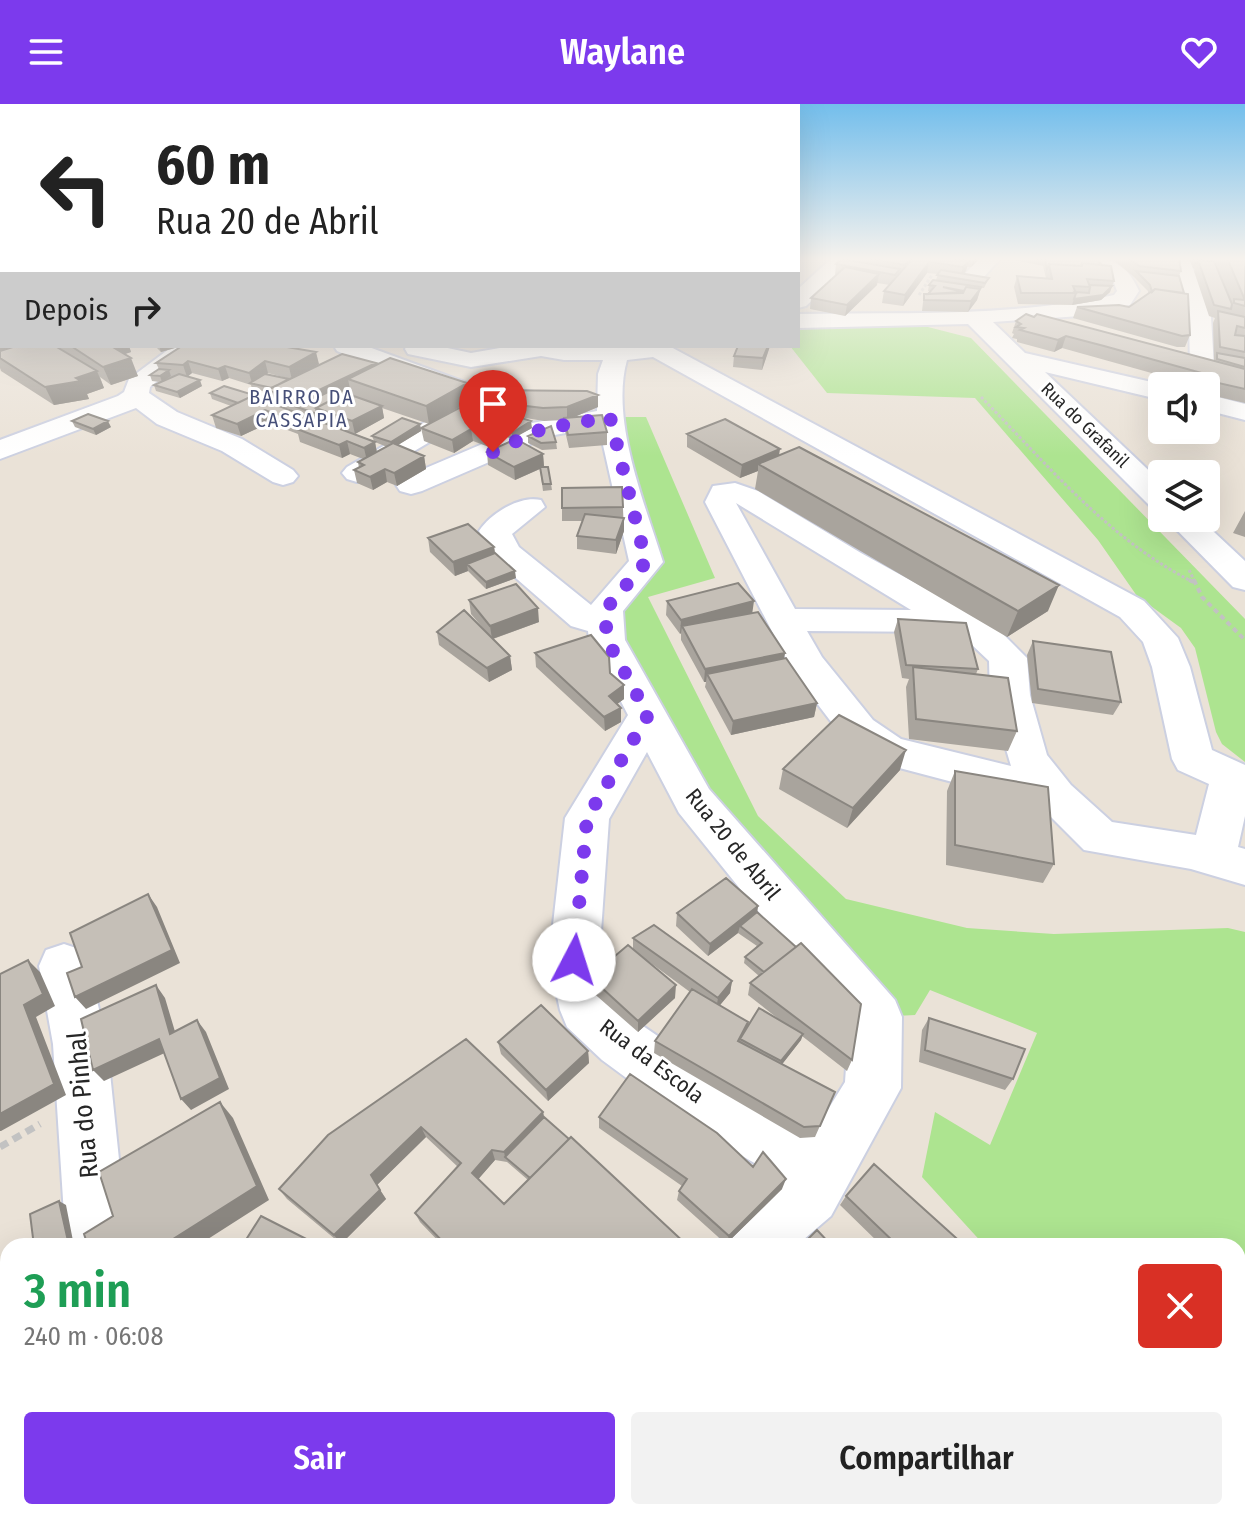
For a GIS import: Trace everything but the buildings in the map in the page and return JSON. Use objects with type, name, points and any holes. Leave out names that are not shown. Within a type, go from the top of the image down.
[{"type":"street","name":"Rua do Grafanil","points":[[981,324],[1148,486]]},
{"type":"street","points":[[1047,324],[1085,335]]},
{"type":"street","points":[[1200,324],[1202,367]]},
{"type":"street","points":[[145,348],[163,363]]},
{"type":"street","points":[[0,450],[114,409],[136,395],[138,384],[163,363],[187,348],[217,350]]},
{"type":"street","points":[[413,348],[471,360],[531,348],[638,352],[669,348]]},
{"type":"street","points":[[411,485],[542,429],[588,404],[612,364],[638,352]]},
{"type":"street","points":[[638,352],[979,523],[1132,609],[1160,638],[1171,667],[1193,759],[1238,781],[1229,862],[1191,851],[1100,838],[1056,796],[1028,760],[1010,695],[1008,658],[984,636],[953,621],[747,497],[724,492],[720,502],[806,663],[859,730],[888,751],[1056,796]]},
{"type":"street","points":[[340,354],[372,358],[488,396],[588,404]]},
{"type":"street","points":[[340,354],[378,379]]},
{"type":"street","points":[[1017,359],[1148,389]]},
{"type":"street","points":[[1172,359],[1231,376]]},
{"type":"street","points":[[1054,394],[1095,379]]},
{"type":"street","points":[[136,395],[167,418],[232,445],[283,476]]},
{"type":"street","points":[[357,473],[475,403]]},
{"type":"street","points":[[530,507],[495,531],[506,552],[584,618],[606,625],[605,610],[646,562],[588,404]]},
{"type":"street","points":[[1220,406],[1245,412]]},
{"type":"street","points":[[401,419],[431,431]]},
{"type":"street","points":[[362,443],[390,454]]},
{"type":"street","points":[[1195,532],[1245,580]]},
{"type":"street","points":[[784,620],[953,621]]},
{"type":"street","name":"Rua 20 de Abril","points":[[606,625],[607,640],[694,801],[876,1017],[873,1088],[810,1195],[758,1238]]},
{"type":"street","name":"Rua da Escola","points":[[648,715],[587,818],[574,960],[586,1010],[621,1042],[717,1110],[825,1170]]},
{"type":"street","name":"Rua do Pinhal","points":[[64,966],[80,1044],[96,1238]]},
{"type":"path","points":[[981,397],[1125,538],[1180,576],[1194,582]]},
{"type":"green space","points":[[924,326],[971,338],[1148,520],[1148,532],[1160,532],[1245,619],[1245,762],[1222,744],[1216,732],[1195,648],[1181,628],[1137,596],[1098,540],[975,398],[827,393],[792,348],[800,348],[800,330]]},
{"type":"green space","points":[[610,417],[646,417],[715,578],[648,597],[758,816],[846,899],[967,928],[1054,934],[1228,928],[1245,932],[1245,1238],[978,1238],[922,1177],[935,1112],[990,1145],[1037,1033],[930,990],[915,1015],[876,1017],[694,801],[607,640],[645,561]]},
{"type":"district","name":"BAIRRO DA CASSAPIA","points":[[302,408]]},
{"type":"route","points":[[493,452],[542,429],[610,417],[646,562],[605,610],[607,640],[648,715],[587,818],[574,960]]}]
